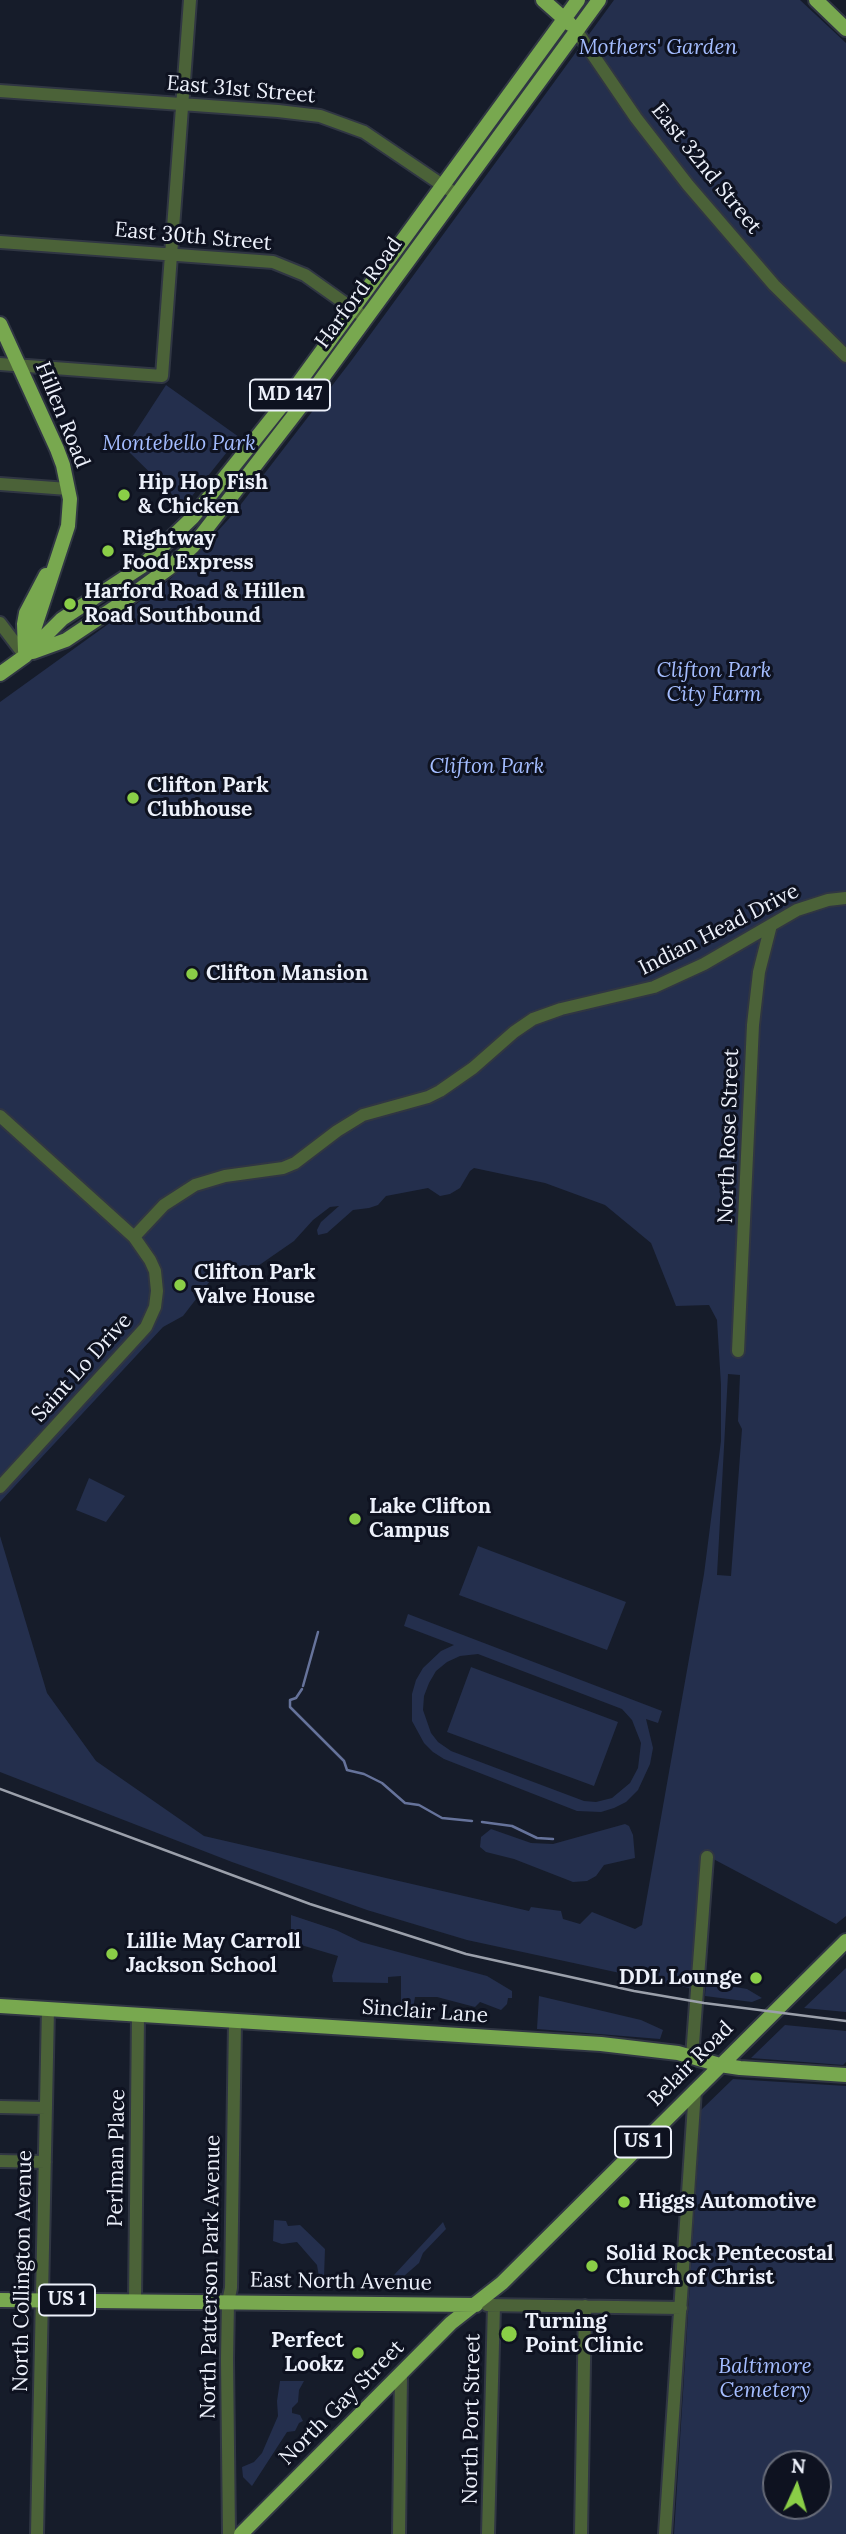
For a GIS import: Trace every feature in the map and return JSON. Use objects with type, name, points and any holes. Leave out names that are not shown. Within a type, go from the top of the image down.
[{"type":"main road","name":"East 32nd Street","points":[[543,0],[576,30]]},
{"type":"main road","name":"Harford Road","points":[[0,674],[25,656],[62,619],[141,568],[193,517],[354,309],[578,0]]},
{"type":"main road","name":"Harford Road","points":[[25,656],[66,640],[169,568],[192,545],[366,318],[599,0]]},
{"type":"main road","points":[[816,0],[846,29]]},
{"type":"main road","name":"Hillen Road","points":[[0,324],[57,449],[68,489],[70,514],[25,656]]},
{"type":"main road","name":"Hillen Road","points":[[25,656],[26,614],[44,578],[54,566]]},
{"type":"main road","points":[[47,593],[49,609],[52,614],[62,619]]},
{"type":"main road","name":"Belair Road","points":[[476,2305],[527,2258],[846,1941]]},
{"type":"main road","name":"Sinclair Lane","points":[[0,2006],[601,2044],[656,2050],[720,2065],[846,2075]]},
{"type":"main road","name":"East North Avenue","points":[[0,2300],[476,2305]]},
{"type":"main road","name":"North Gay Street","points":[[241,2534],[451,2323],[476,2305]]},
{"type":"street","points":[[0,365],[162,376],[190,0]]},
{"type":"street","name":"East 32nd Street","points":[[576,30],[636,118],[688,185],[774,285],[846,356]]},
{"type":"street","name":"East 31st Street","points":[[0,91],[300,113],[336,120],[376,139],[457,195]]},
{"type":"street","name":"East 30th Street","points":[[0,242],[248,259],[282,264],[306,275],[366,318]]},
{"type":"street","points":[[0,484],[68,489]]},
{"type":"street","points":[[0,623],[25,656]]},
{"type":"street","name":"Indian Head Drive","points":[[134,1237],[164,1205],[195,1185],[225,1176],[283,1168],[295,1163],[363,1115],[428,1097],[440,1091],[533,1019],[561,1009],[654,987],[704,964],[811,905],[846,898]]},
{"type":"street","name":"North Rose Street","points":[[738,1350],[753,1025],[759,972],[771,925]]},
{"type":"street","name":"Saint Lo Drive","points":[[0,1116],[134,1237],[150,1260],[157,1282],[157,1300],[151,1319],[131,1345],[0,1487]]},
{"type":"street","points":[[692,2057],[707,1857]]},
{"type":"street","name":"North Collington Avenue","points":[[37,2534],[48,2009]]},
{"type":"street","name":"Perlman Place","points":[[135,2301],[138,2015]]},
{"type":"street","name":"North Patterson Park Avenue","points":[[229,2534],[228,2302],[231,2288],[235,2021]]},
{"type":"street","points":[[666,2534],[695,2090]]},
{"type":"street","points":[[0,2107],[46,2108]]},
{"type":"street","points":[[0,2161],[45,2162]]},
{"type":"street","name":"East North Avenue","points":[[476,2305],[681,2308]]},
{"type":"street","name":"North Port Street","points":[[488,2534],[494,2305]]},
{"type":"street","points":[[581,2534],[585,2306]]},
{"type":"street","points":[[399,2534],[401,2374]]},
{"type":"green space","name":"Clifton Park","points":[[614,0],[800,0],[846,43],[846,1916],[836,1924],[702,1853],[694,1989],[467,1940],[367,1910],[232,1862],[0,1772],[0,1536],[47,1693],[96,1761],[204,1836],[529,1911],[531,1907],[561,1911],[563,1919],[580,1924],[592,1912],[635,1929],[642,1925],[704,1574],[721,1441],[721,1385],[717,1320],[709,1305],[676,1306],[651,1243],[605,1205],[545,1183],[474,1168],[460,1188],[450,1194],[440,1196],[428,1188],[386,1196],[378,1205],[353,1210],[327,1233],[318,1235],[321,1222],[339,1206],[330,1207],[313,1220],[294,1241],[255,1268],[242,1272],[220,1268],[183,1316],[163,1327],[0,1502],[0,702],[168,581],[197,554],[235,512],[351,361]],"holes":[[[728,1374],[740,1375],[738,1421],[742,1429],[731,1576],[717,1575]]]},
{"type":"green space","name":"Montebello Park","points":[[166,385],[239,437],[184,506],[125,448]]},
{"type":"green space","points":[[89,1478],[125,1496],[106,1522],[76,1510]]},
{"type":"green space","points":[[478,1546],[626,1602],[607,1650],[459,1595]]},
{"type":"green space","points":[[408,1614],[662,1711],[658,1723],[646,1719],[653,1748],[650,1764],[638,1790],[626,1802],[614,1808],[601,1812],[577,1811],[444,1759],[433,1752],[424,1743],[412,1721],[412,1694],[423,1668],[441,1651],[454,1645],[404,1626]],"holes":[[[478,1654],[622,1709],[632,1720],[641,1743],[638,1768],[630,1783],[612,1798],[596,1802],[584,1801],[451,1751],[431,1733],[423,1710],[424,1696],[436,1671],[460,1656]]]},
{"type":"green space","points":[[471,1667],[618,1722],[594,1786],[447,1732]]},
{"type":"green space","points":[[625,1824],[633,1835],[635,1858],[604,1865],[596,1876],[587,1881],[573,1882],[514,1859],[486,1852],[480,1847],[481,1837],[491,1829],[531,1843],[553,1844]]},
{"type":"green space","points":[[291,1915],[336,1930],[361,1942],[487,1976],[512,1991],[512,1998],[508,1998],[507,2004],[501,2010],[480,2002],[475,2007],[437,1997],[415,1997],[412,2015],[401,2013],[401,1976],[388,1977],[388,1983],[333,1982],[332,1976],[338,1956],[291,1942]]},
{"type":"green space","points":[[846,1968],[846,2012],[804,2008]]},
{"type":"green space","points":[[706,1982],[747,1989],[762,1998],[752,2002],[705,1996]]},
{"type":"green space","points":[[539,1996],[641,2020],[663,2030],[660,2039],[537,2029]]},
{"type":"green space","points":[[785,2025],[846,2031],[846,2062],[843,2065],[751,2058]]},
{"type":"green space","name":"Baltimore Cemetery","points":[[733,2079],[846,2086],[846,2534],[674,2534],[701,2110]]},
{"type":"green space","points":[[274,2220],[286,2221],[288,2226],[300,2225],[325,2249],[324,2277],[319,2277],[317,2265],[297,2242],[282,2244],[273,2241]]},
{"type":"green space","points":[[443,2222],[446,2229],[423,2253],[419,2263],[404,2276],[394,2275]]},
{"type":"green space","points":[[280,2381],[304,2381],[299,2390],[298,2402],[292,2408],[292,2413],[300,2415],[303,2421],[295,2431],[287,2432],[252,2486],[243,2477],[242,2467],[254,2462],[262,2453],[278,2416]]},
{"type":"waterway","points":[[303,1686],[318,1632]]},
{"type":"waterway","points":[[302,1689],[296,1698],[290,1700],[290,1707],[344,1761],[347,1770],[364,1774],[382,1783],[405,1803],[419,1805],[442,1818],[472,1821]]},
{"type":"waterway","points":[[482,1822],[512,1826],[537,1838],[553,1839]]},
{"type":"railway","points":[[0,1789],[310,1904],[466,1954],[634,1991],[846,2021]]},
{"type":"place","name":"Hip Hop Fish & Chicken","points":[[124,495]]},
{"type":"place","name":"Rightway Food Express","points":[[108,551]]},
{"type":"place","name":"Harford Road & Hillen Road Southbound","points":[[70,604]]},
{"type":"place","name":"Clifton Park Clubhouse","points":[[133,798]]},
{"type":"place","name":"Clifton Mansion","points":[[192,974]]},
{"type":"place","name":"Clifton Park Valve House","points":[[180,1285]]},
{"type":"place","name":"Lake Clifton Campus","points":[[355,1519]]},
{"type":"place","name":"Lillie May Carroll Jackson School","points":[[112,1954]]},
{"type":"place","name":"DDL Lounge","points":[[756,1978]]},
{"type":"place","name":"Higgs Automotive","points":[[624,2202]]},
{"type":"place","name":"Solid Rock Pentecostal Church of Christ","points":[[592,2266]]},
{"type":"place","name":"Turning Point Clinic","points":[[509,2334]]},
{"type":"place","name":"Perfect Lookz","points":[[358,2353]]},
{"type":"park label","name":"Mothers' Garden","points":[[658,48]]},
{"type":"park label","name":"Clifton Park City Farm","points":[[714,683]]}]
